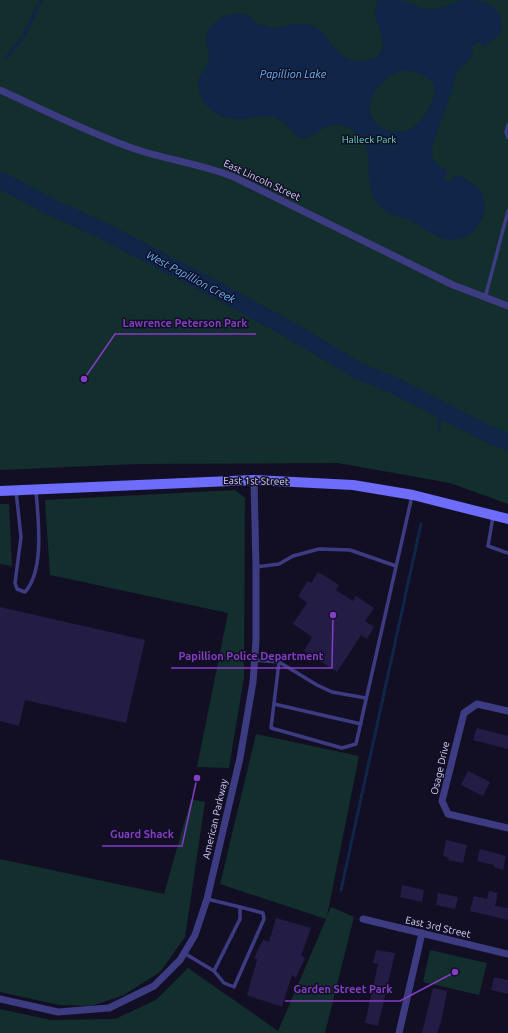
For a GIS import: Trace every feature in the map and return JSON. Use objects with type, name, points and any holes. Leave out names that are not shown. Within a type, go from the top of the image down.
[{"type":"main road","name":"East 1st Street","points":[[0,491],[254,480],[353,485],[412,495],[493,514],[508,519]]},
{"type":"street","name":"East Lincoln Street","points":[[0,90],[121,144],[203,166],[234,177],[440,278],[485,298],[508,306]]},
{"type":"street","name":"American Parkway","points":[[0,999],[58,1012],[109,1008],[154,986],[180,960],[195,936],[207,899],[240,758],[253,682],[256,567],[254,480]]},
{"type":"street","name":"Osage Drive","points":[[508,711],[477,704],[464,713],[442,800],[448,814],[508,828]]},
{"type":"street","name":"East 3rd Street","points":[[363,919],[508,954]]},
{"type":"street","points":[[399,1033],[422,933]]},
{"type":"lane","points":[[508,125],[506,132],[508,138]]},
{"type":"lane","points":[[485,298],[508,211]]},
{"type":"lane","points":[[16,490],[21,537],[15,583],[17,589],[25,592],[31,586],[39,549],[36,490]]},
{"type":"lane","points":[[279,662],[270,728],[342,748],[356,744],[412,495]]},
{"type":"lane","points":[[493,514],[488,546],[508,553]]},
{"type":"lane","points":[[256,567],[279,564],[293,556],[319,548],[350,550],[370,555],[396,566]]},
{"type":"lane","points":[[254,660],[279,662],[317,685],[332,692],[366,698]]},
{"type":"lane","points":[[274,704],[361,724]]},
{"type":"lane","points":[[184,953],[214,971],[224,982],[234,987],[264,919],[263,913],[207,899]]},
{"type":"lane","points":[[214,971],[240,919],[240,907]]},
{"type":"green space","name":"Halleck Park","points":[[0,0],[508,0],[508,504],[450,483],[338,463],[138,464],[0,470]]},
{"type":"green space","points":[[235,490],[245,498],[244,677],[229,768],[197,767],[228,613],[50,575],[45,500]]},
{"type":"green space","points":[[0,504],[9,504],[12,566],[0,564]]},
{"type":"green space","points":[[256,734],[359,756],[327,916],[331,907],[354,917],[325,1033],[0,1033],[0,1009],[51,1020],[115,1019],[156,1000],[188,968],[278,1031],[326,919],[220,884]]},
{"type":"green space","points":[[191,799],[205,802],[185,937],[160,972],[124,995],[91,1006],[59,1005],[0,992],[0,859],[164,894]]},
{"type":"green space","points":[[430,950],[487,963],[479,995],[423,982]]},
{"type":"water","name":"Papillion Lake","points":[[379,0],[395,0],[404,1],[426,9],[434,9],[454,2],[472,0],[494,7],[501,18],[500,35],[483,47],[480,41],[471,47],[474,55],[457,71],[451,94],[432,146],[433,159],[442,168],[448,171],[444,179],[450,182],[455,175],[467,180],[478,188],[483,197],[485,207],[483,217],[478,226],[471,233],[462,238],[452,240],[442,238],[410,220],[381,208],[376,202],[372,193],[369,162],[365,143],[359,135],[348,128],[340,125],[333,125],[303,139],[281,121],[273,117],[264,116],[239,119],[222,116],[215,113],[204,102],[198,88],[198,79],[205,68],[209,57],[206,36],[213,24],[225,16],[232,14],[246,15],[252,18],[257,25],[261,25],[263,23],[271,28],[295,24],[308,24],[321,32],[343,56],[350,59],[365,61],[379,55],[382,48],[383,40],[376,20],[376,6]],"holes":[[[401,71],[416,72],[421,74],[432,82],[435,89],[431,104],[418,123],[412,128],[399,132],[383,128],[375,121],[370,113],[370,105],[372,96],[384,81]]]},
{"type":"building","points":[[318,572],[339,585],[336,590],[353,601],[356,596],[374,608],[365,621],[374,627],[367,639],[361,635],[337,672],[304,651],[312,637],[293,624],[307,603],[298,596],[308,581],[311,583]]},
{"type":"building","points":[[0,607],[145,640],[126,723],[25,700],[19,726],[0,721]]},
{"type":"building","points":[[477,728],[508,736],[508,749],[473,740]]},
{"type":"building","points":[[468,771],[490,782],[483,796],[461,785]]},
{"type":"building","points":[[446,840],[467,845],[463,863],[448,860],[449,858],[443,856]]},
{"type":"building","points":[[480,849],[506,856],[503,870],[494,867],[494,865],[477,861]]},
{"type":"building","points":[[402,885],[424,890],[422,902],[400,897]]},
{"type":"building","points":[[489,891],[498,893],[495,906],[508,908],[508,920],[470,911],[474,896],[487,899]]},
{"type":"building","points":[[438,893],[458,897],[455,909],[436,905]]},
{"type":"building","points":[[276,918],[311,928],[301,956],[305,958],[296,978],[292,975],[282,1007],[247,995],[257,960],[254,958],[263,940],[269,942]]},
{"type":"building","points":[[376,950],[395,953],[378,1026],[365,1023],[378,964],[373,963]]},
{"type":"building","points":[[494,977],[508,980],[508,994],[491,990]]},
{"type":"building","points":[[433,988],[447,991],[442,1018],[437,1033],[422,1033]]},
{"type":"waterway","points":[[6,58],[23,37],[41,0]]},
{"type":"waterway","name":"West Papillion Creek","points":[[0,180],[53,208],[100,229],[226,295],[297,334],[357,370],[395,386],[488,434],[508,442]]},
{"type":"waterway","points":[[439,429],[440,410]]},
{"type":"waterway","points":[[341,890],[421,524]]},
{"type":"place","name":"Lawrence Peterson Park","points":[[84,379]]},
{"type":"place","name":"Papillion Police Department","points":[[333,615]]},
{"type":"place","name":"Guard Shack","points":[[197,778]]},
{"type":"place","name":"Garden Street Park","points":[[455,972]]}]
